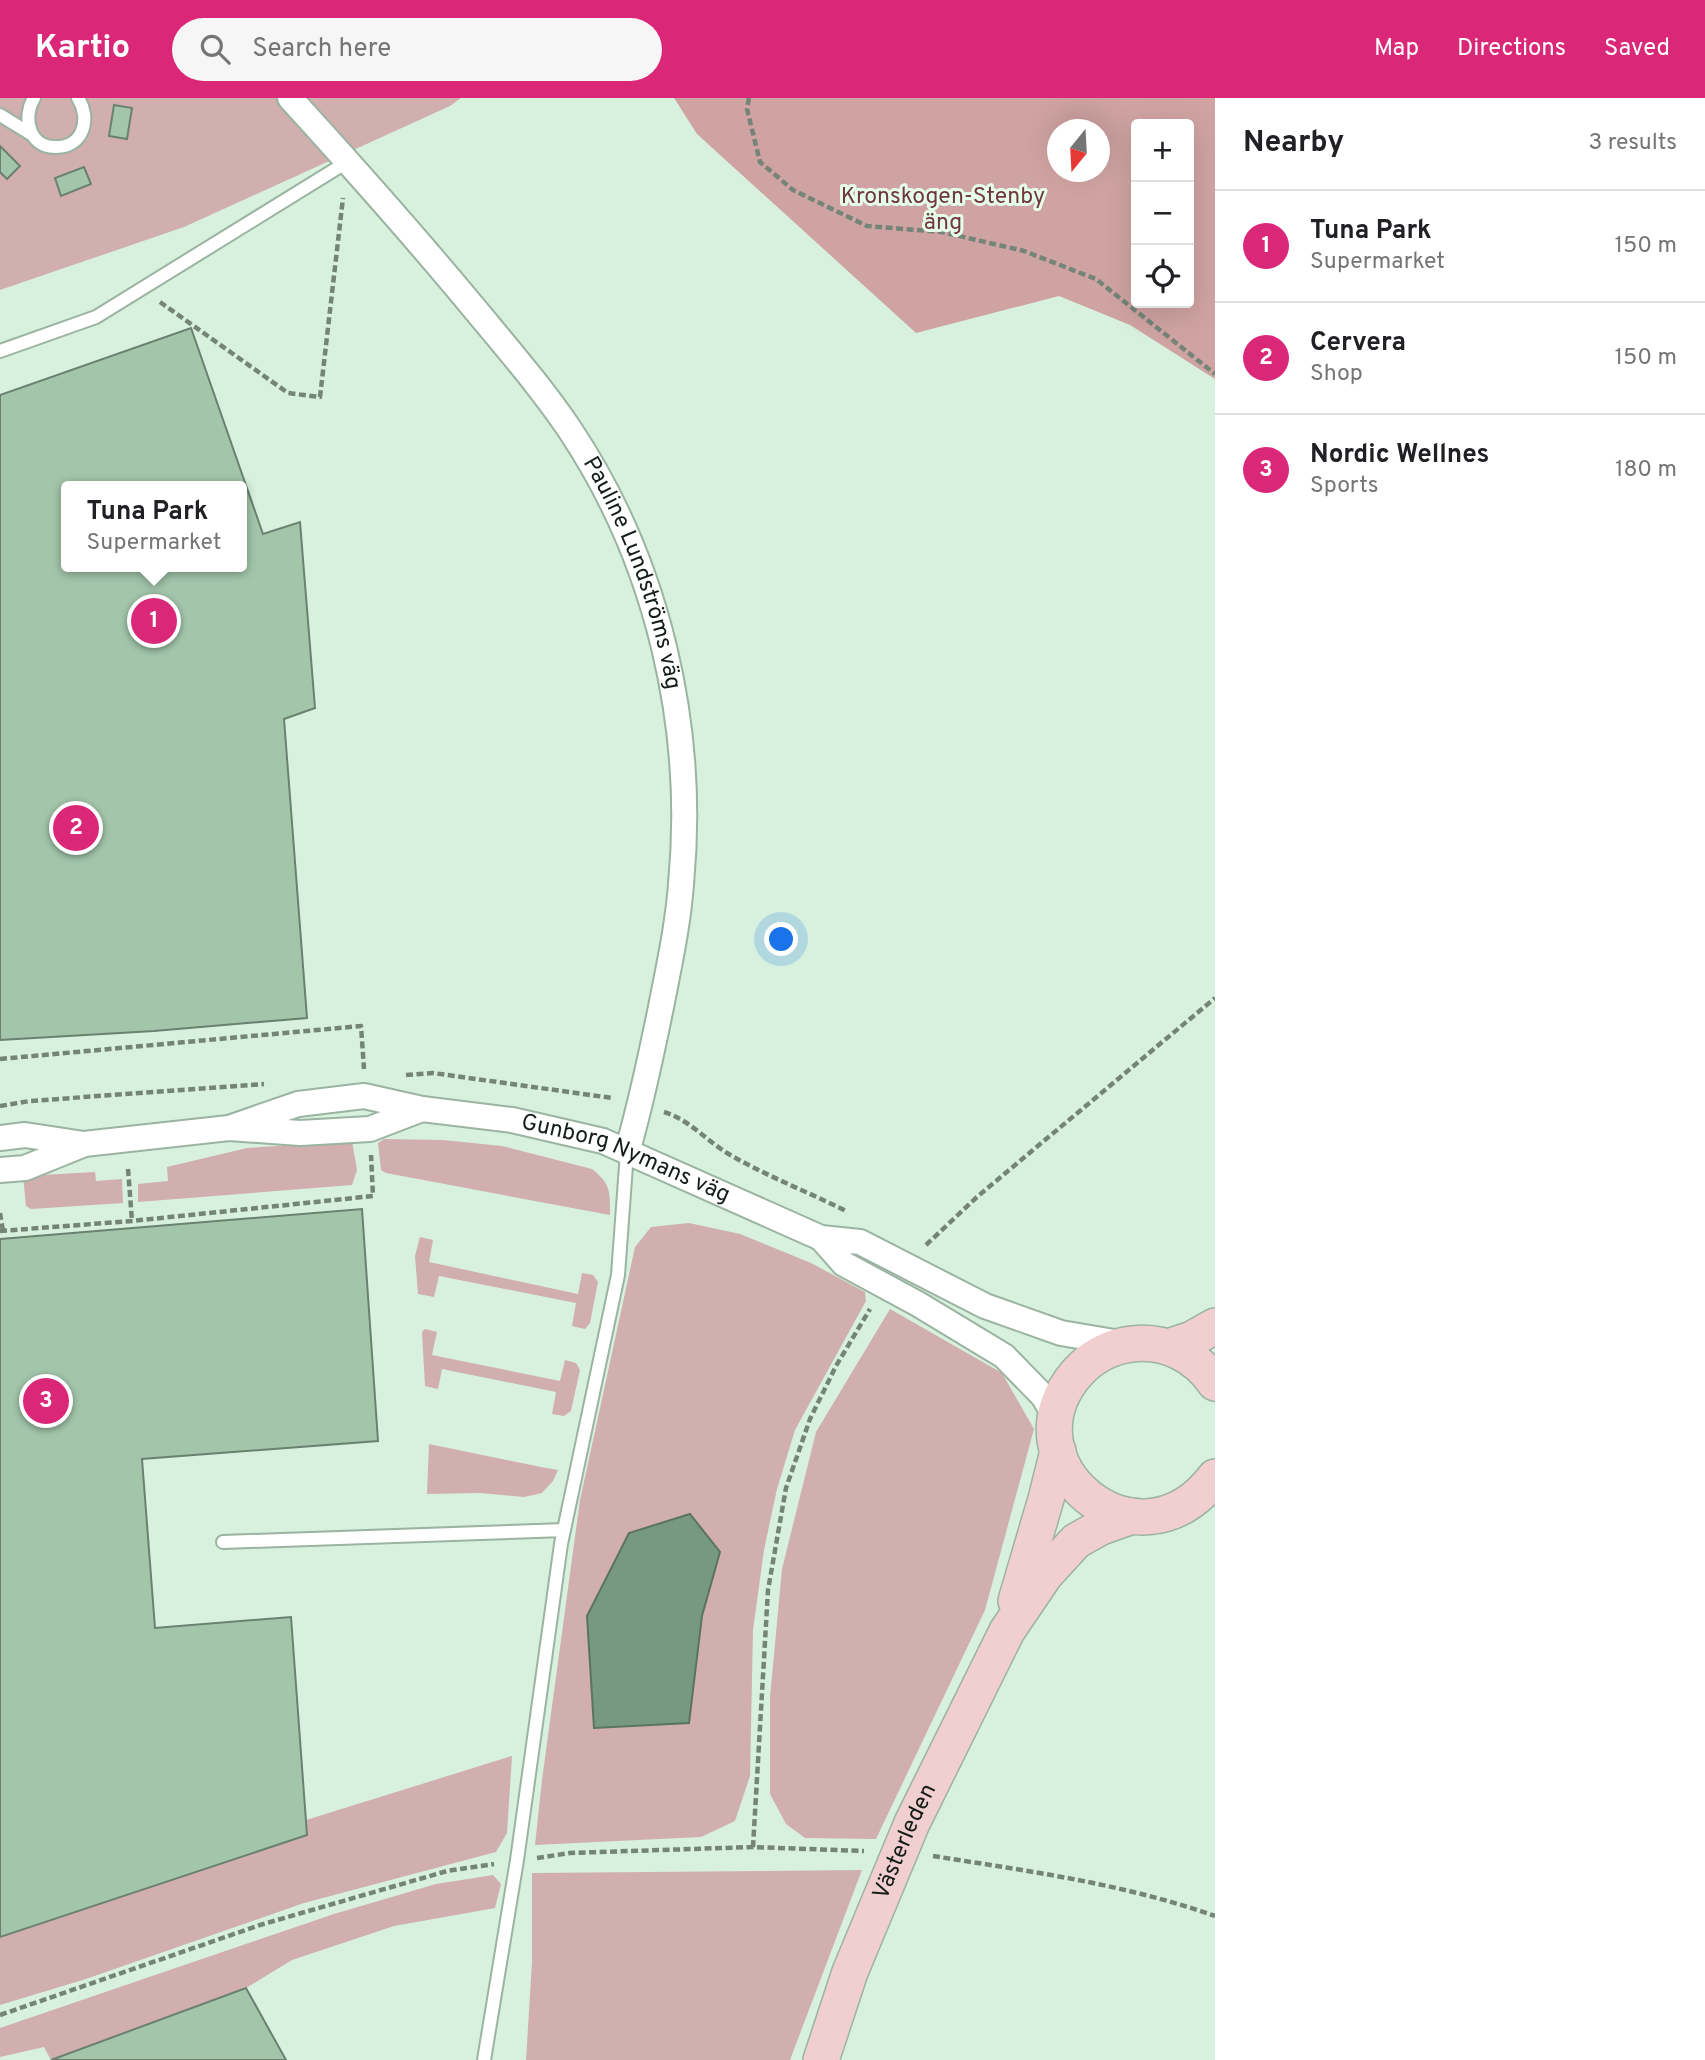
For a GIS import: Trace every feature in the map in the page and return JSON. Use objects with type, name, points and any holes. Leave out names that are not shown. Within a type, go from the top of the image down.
[{"type":"main road","points":[[1168,1347],[1192,1339],[1215,1326]]},
{"type":"main road","points":[[1128,1344],[1168,1347],[1198,1363],[1215,1383]]},
{"type":"main road","name":"Västerleden","points":[[1007,1631],[1046,1499],[1064,1392],[1080,1369],[1102,1353],[1128,1344]]},
{"type":"main road","points":[[1057,1434],[1070,1478],[1091,1500],[1118,1513],[1132,1516],[1160,1515],[1185,1506],[1197,1498],[1215,1477]]},
{"type":"main road","name":"Västerleden","points":[[821,2060],[850,1972],[912,1823],[1007,1631],[1045,1575],[1069,1548],[1101,1527],[1132,1516]]},
{"type":"street","name":"Pauline Lundströms väg","points":[[290,98],[418,240],[535,382],[571,431],[600,481],[648,590],[674,698],[683,773],[681,883],[674,940],[643,1097],[627,1152]]},
{"type":"street","name":"Gunborg Nymans väg","points":[[0,1138],[25,1135],[84,1144],[229,1128],[298,1104],[364,1096],[422,1108],[512,1120],[603,1141],[821,1238],[860,1242],[985,1306],[1061,1333],[1128,1344]]},
{"type":"street","name":"Gunborg Nymans väg","points":[[0,1170],[25,1168],[84,1144]]},
{"type":"street","name":"Gunborg Nymans väg","points":[[821,1238],[844,1264],[918,1304],[1004,1356],[1043,1396],[1057,1434]]},
{"type":"lane","points":[[31,134],[27,115],[34,98]]},
{"type":"lane","points":[[0,115],[47,146],[57,147],[75,141],[85,124],[86,114],[78,98]]},
{"type":"lane","points":[[0,351],[96,317],[347,162]]},
{"type":"lane","points":[[484,2060],[517,1860],[564,1530],[618,1275],[627,1152]]},
{"type":"lane","points":[[223,1542],[564,1530]]},
{"type":"path","points":[[748,98],[747,108],[760,162],[793,190],[867,226],[942,232],[1010,248],[1096,279],[1215,374]]},
{"type":"path","points":[[142,289],[288,393],[320,397],[347,162]]},
{"type":"path","points":[[921,1249],[978,1196],[1215,998]]},
{"type":"path","points":[[0,1059],[361,1026],[365,1078]]},
{"type":"path","points":[[0,1213],[2,1231],[132,1221],[373,1196],[371,1154]]},
{"type":"path","points":[[128,1170],[132,1221]]},
{"type":"path","points":[[753,1847],[768,1590],[786,1488],[810,1419],[866,1314]]},
{"type":"path","points":[[0,2015],[260,1925],[447,1871],[570,1853],[753,1847],[869,1851]]},
{"type":"path","points":[[933,1856],[1056,1876],[1172,1900],[1215,1916]]},
{"type":"shaded area","points":[[0,98],[461,98],[450,106],[184,227],[0,290]]},
{"type":"shaded area","points":[[384,1139],[443,1140],[502,1146],[592,1169],[603,1179],[608,1189],[610,1215],[386,1173],[381,1170],[378,1143]]},
{"type":"shaded area","points":[[352,1141],[357,1170],[352,1185],[138,1202],[138,1184],[168,1181],[167,1167],[247,1148]]},
{"type":"shaded area","points":[[95,1172],[96,1181],[122,1179],[123,1203],[31,1209],[26,1206],[23,1176]]},
{"type":"shaded area","points":[[689,1223],[740,1234],[811,1263],[865,1292],[866,1301],[795,1430],[777,1489],[764,1550],[753,1630],[750,1776],[735,1821],[701,1837],[535,1845],[580,1500],[635,1247],[651,1227]],"holes":[[[720,1552],[702,1616],[689,1722],[595,1728]]]},
{"type":"shaded area","points":[[420,1237],[433,1240],[429,1262],[578,1294],[582,1273],[593,1275],[598,1282],[590,1323],[585,1329],[572,1326],[576,1303],[439,1276],[434,1297],[418,1294],[415,1256]]},
{"type":"shaded area","points":[[890,1309],[1002,1373],[1034,1429],[985,1610],[876,1839],[805,1838],[786,1824],[770,1794],[770,1697],[782,1569],[816,1432]]},
{"type":"shaded area","points":[[425,1329],[437,1332],[432,1355],[560,1381],[565,1360],[576,1363],[580,1370],[571,1411],[564,1416],[552,1414],[556,1392],[442,1369],[438,1389],[425,1386],[422,1332]]},
{"type":"shaded area","points":[[429,1444],[558,1470],[553,1481],[542,1493],[524,1497],[481,1493],[427,1494]]},
{"type":"shaded area","points":[[690,1514],[720,1552],[702,1616],[689,1723],[594,1728],[587,1616],[629,1533]]},
{"type":"shaded area","points":[[512,1756],[507,1833],[496,1852],[304,1903],[86,1979],[0,2005],[0,1937],[307,1835],[306,1820]]},
{"type":"shaded area","points":[[862,1870],[790,2060],[526,2060],[532,1962],[532,1873]]},
{"type":"shaded area","points":[[493,1875],[501,1884],[495,1908],[394,1926],[292,1960],[246,1988],[51,2060],[44,2047],[0,2057],[0,2028],[334,1914],[436,1884]]},
{"type":"green space","name":"Kronskogen-Stenby äng","points":[[674,98],[1215,98],[1215,379],[1130,325],[1059,296],[916,333],[697,134]]},
{"type":"building","points":[[114,105],[132,108],[127,139],[109,136]]},
{"type":"building","points":[[0,146],[20,166],[7,179],[0,172]]},
{"type":"building","points":[[84,167],[91,184],[61,196],[55,178]]},
{"type":"building","points":[[191,328],[244,481],[61,481],[61,572],[247,572],[247,488],[263,534],[300,522],[315,708],[284,719],[307,1018],[0,1040],[0,395]]},
{"type":"building","points":[[362,1209],[378,1441],[142,1459],[155,1628],[291,1617],[307,1835],[0,1937],[0,1239]]},
{"type":"building","points":[[246,1988],[286,2060],[51,2060]]},
{"type":"place","name":"Tuna Park","points":[[154,621]]},
{"type":"place","name":"Cervera","points":[[76,828]]},
{"type":"place","name":"Nordic Wellnes","points":[[46,1401]]}]
